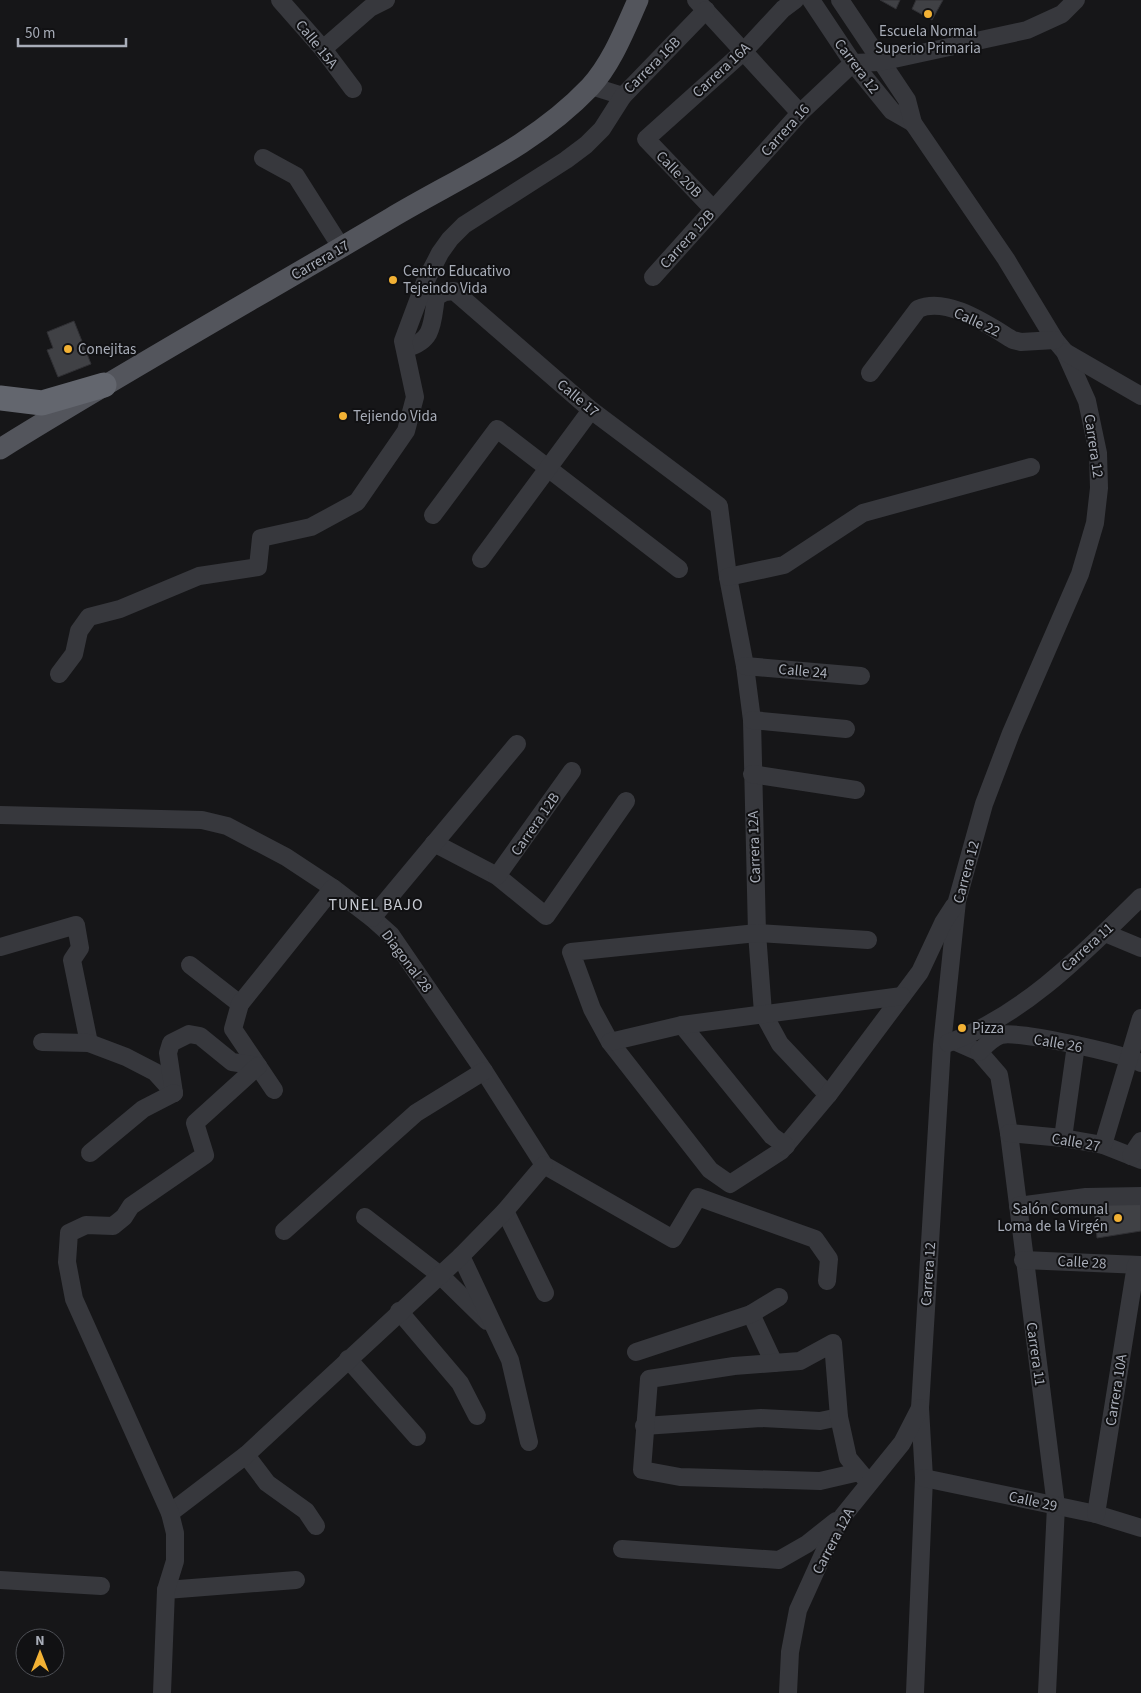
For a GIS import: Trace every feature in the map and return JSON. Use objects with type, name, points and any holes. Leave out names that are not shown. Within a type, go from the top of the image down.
[{"type":"highway","points":[[0,398],[42,403],[104,385]]},
{"type":"main road","name":"Carrera 17","points":[[618,45],[624,0]]},
{"type":"main road","name":"Carrera 17","points":[[0,449],[104,385],[504,155],[543,129],[591,86],[618,45],[638,0]]},
{"type":"street","name":"Calle 15A","points":[[280,0],[323,49],[352,89]]},
{"type":"street","points":[[323,49],[370,8],[386,0]]},
{"type":"street","name":"Carrera 16A","points":[[646,138],[744,51],[782,9],[795,0]]},
{"type":"street","name":"Carrera 12","points":[[811,0],[852,63],[892,112],[914,123]]},
{"type":"street","name":"Carrera 12","points":[[840,0],[907,100],[914,123],[1006,259],[1060,346],[1087,402],[1098,453],[1099,488],[1094,523],[1080,574],[1011,733],[984,804],[957,901],[920,1408],[924,1478],[915,1693]]},
{"type":"street","points":[[852,63],[880,62],[1027,30],[1062,14],[1076,0]]},
{"type":"street","points":[[701,5],[800,113]]},
{"type":"street","name":"Carrera 16B","points":[[591,86],[622,96],[701,5]]},
{"type":"street","name":"Carrera 16","points":[[717,205],[800,113],[852,63]]},
{"type":"street","points":[[59,674],[74,654],[79,631],[89,617],[120,609],[199,576],[258,567],[261,538],[311,527],[357,502],[406,431],[415,397],[403,341],[425,282],[440,253],[450,239],[464,226],[586,145],[602,129],[622,96]]},
{"type":"street","name":"Calle 20B","points":[[646,138],[717,205]]},
{"type":"street","points":[[263,158],[296,176],[341,247]]},
{"type":"street","name":"Carrera 12B","points":[[653,278],[717,205]]},
{"type":"street","name":"Calle 17","points":[[406,348],[418,345],[430,335],[436,297],[445,292],[454,291],[591,410],[718,506],[728,577]]},
{"type":"street","name":"Calle 22","points":[[870,373],[918,309],[928,305],[968,314],[1013,340],[1060,346]]},
{"type":"street","points":[[1060,346],[1141,396]]},
{"type":"street","points":[[481,559],[591,410]]},
{"type":"street","points":[[433,514],[497,429],[549,467],[679,569]]},
{"type":"street","points":[[728,577],[784,565],[863,513],[1032,468]]},
{"type":"street","name":"Carrera 12A","points":[[728,577],[745,666],[752,720],[756,933],[763,1013],[780,1044],[828,1095]]},
{"type":"street","name":"Calle 24","points":[[745,666],[861,676]]},
{"type":"street","points":[[752,720],[846,729]]},
{"type":"street","points":[[372,918],[517,744]]},
{"type":"street","name":"Carrera 12B","points":[[497,876],[572,771]]},
{"type":"street","points":[[752,774],[856,790]]},
{"type":"street","points":[[434,843],[497,876],[546,916],[626,801]]},
{"type":"street","name":"Diagonal 28","points":[[0,815],[202,820],[227,826],[286,857],[333,888],[392,935],[484,1071],[544,1165],[673,1239],[698,1197],[815,1239],[829,1259],[827,1281]]},
{"type":"street","points":[[274,1090],[233,1029],[240,1004],[333,888]]},
{"type":"street","name":"Carrera 11","points":[[948,1043],[1000,1018],[1032,997],[1141,897]]},
{"type":"street","points":[[868,940],[756,933],[571,952],[592,1009],[610,1042],[710,1170],[730,1184],[786,1146],[828,1095],[920,972],[943,923],[957,901]]},
{"type":"street","points":[[0,947],[76,925],[80,948],[72,960],[89,1043]]},
{"type":"street","points":[[1105,932],[1141,948]]},
{"type":"street","points":[[190,965],[240,1004]]},
{"type":"street","points":[[610,1042],[682,1025],[902,996]]},
{"type":"street","points":[[1103,1145],[1136,1060],[1141,1018]]},
{"type":"street","points":[[682,1025],[772,1136],[786,1146]]},
{"type":"street","points":[[174,1093],[168,1053],[169,1048],[171,1043],[189,1034],[200,1036],[232,1062],[258,1066]]},
{"type":"street","name":"Calle 26","points":[[979,1052],[993,1039],[1008,1034],[1076,1045],[1136,1060]]},
{"type":"street","points":[[42,1042],[89,1043],[126,1057],[155,1072],[174,1093]]},
{"type":"street","name":"Carrera 11","points":[[948,1043],[979,1052],[999,1075],[1008,1133],[1056,1506],[1047,1693]]},
{"type":"street","points":[[1063,1138],[1076,1045]]},
{"type":"street","points":[[162,1693],[166,1590],[175,1560],[175,1533],[170,1512],[74,1299],[67,1262],[69,1233],[86,1225],[113,1226],[124,1217],[131,1206],[205,1155],[195,1124],[258,1066]]},
{"type":"street","points":[[284,1231],[416,1113],[484,1071]]},
{"type":"street","points":[[90,1153],[143,1109],[174,1093]]},
{"type":"street","name":"Calle 27","points":[[1008,1133],[1063,1138],[1103,1145],[1136,1158]]},
{"type":"street","points":[[1136,1158],[1141,1141]]},
{"type":"street","points":[[170,1512],[246,1455],[399,1311],[462,1256],[506,1211],[544,1165]]},
{"type":"street","points":[[1018,1206],[1086,1197],[1141,1196]]},
{"type":"street","points":[[506,1211],[545,1293]]},
{"type":"street","points":[[365,1217],[440,1274],[497,1330]]},
{"type":"street","points":[[462,1256],[510,1360],[529,1442]]},
{"type":"street","name":"Calle 28","points":[[1023,1260],[1139,1265]]},
{"type":"street","name":"Carrera 10A","points":[[1096,1514],[1139,1265]]},
{"type":"street","points":[[636,1352],[750,1314],[779,1297]]},
{"type":"street","points":[[399,1311],[460,1383],[477,1416]]},
{"type":"street","points":[[750,1314],[774,1363]]},
{"type":"street","points":[[833,1343],[839,1417],[848,1458],[864,1478],[820,1481],[680,1477],[642,1470],[648,1379],[800,1361],[833,1343]]},
{"type":"street","points":[[348,1359],[417,1437]]},
{"type":"street","name":"Carrera 12A","points":[[788,1693],[790,1652],[798,1610],[843,1516],[864,1478],[902,1443],[920,1408]]},
{"type":"street","points":[[644,1426],[761,1418],[820,1421],[839,1417]]},
{"type":"street","points":[[246,1455],[267,1483],[306,1511],[316,1526]]},
{"type":"street","name":"Calle 29","points":[[924,1478],[1096,1514],[1141,1528]]},
{"type":"street","points":[[622,1549],[779,1560],[807,1544],[843,1516]]},
{"type":"street","points":[[0,1580],[102,1586]]},
{"type":"street","points":[[166,1590],[296,1580]]},
{"type":"building","name":"Escuela Normal Superio Primaria","points":[[880,0],[900,0],[896,9]]},
{"type":"building","name":"Escuela Normal Superio Primaria","points":[[916,0],[943,0],[932,20],[912,9]]},
{"type":"building","name":"Conejitas","points":[[74,321],[91,364],[58,377],[47,350],[53,348],[47,332]]},
{"type":"building","name":"Salón Comunal Loma de la Virgén","points":[[1141,1200],[1141,1231],[1097,1238],[1094,1205]]},
{"type":"place","name":"Escuela Normal Superio Primaria","points":[[928,14]]},
{"type":"place","name":"Centro Educativo Tejeindo Vida","points":[[393,280]]},
{"type":"place","name":"Conejitas","points":[[68,349]]},
{"type":"place","name":"Tejiendo Vida","points":[[343,416]]},
{"type":"place","name":"Pizza","points":[[962,1028]]},
{"type":"place","name":"Salón Comunal Loma de la Virgén","points":[[1118,1218]]},
{"type":"district","name":"TUNEL BAJO","points":[[376,904]]}]
